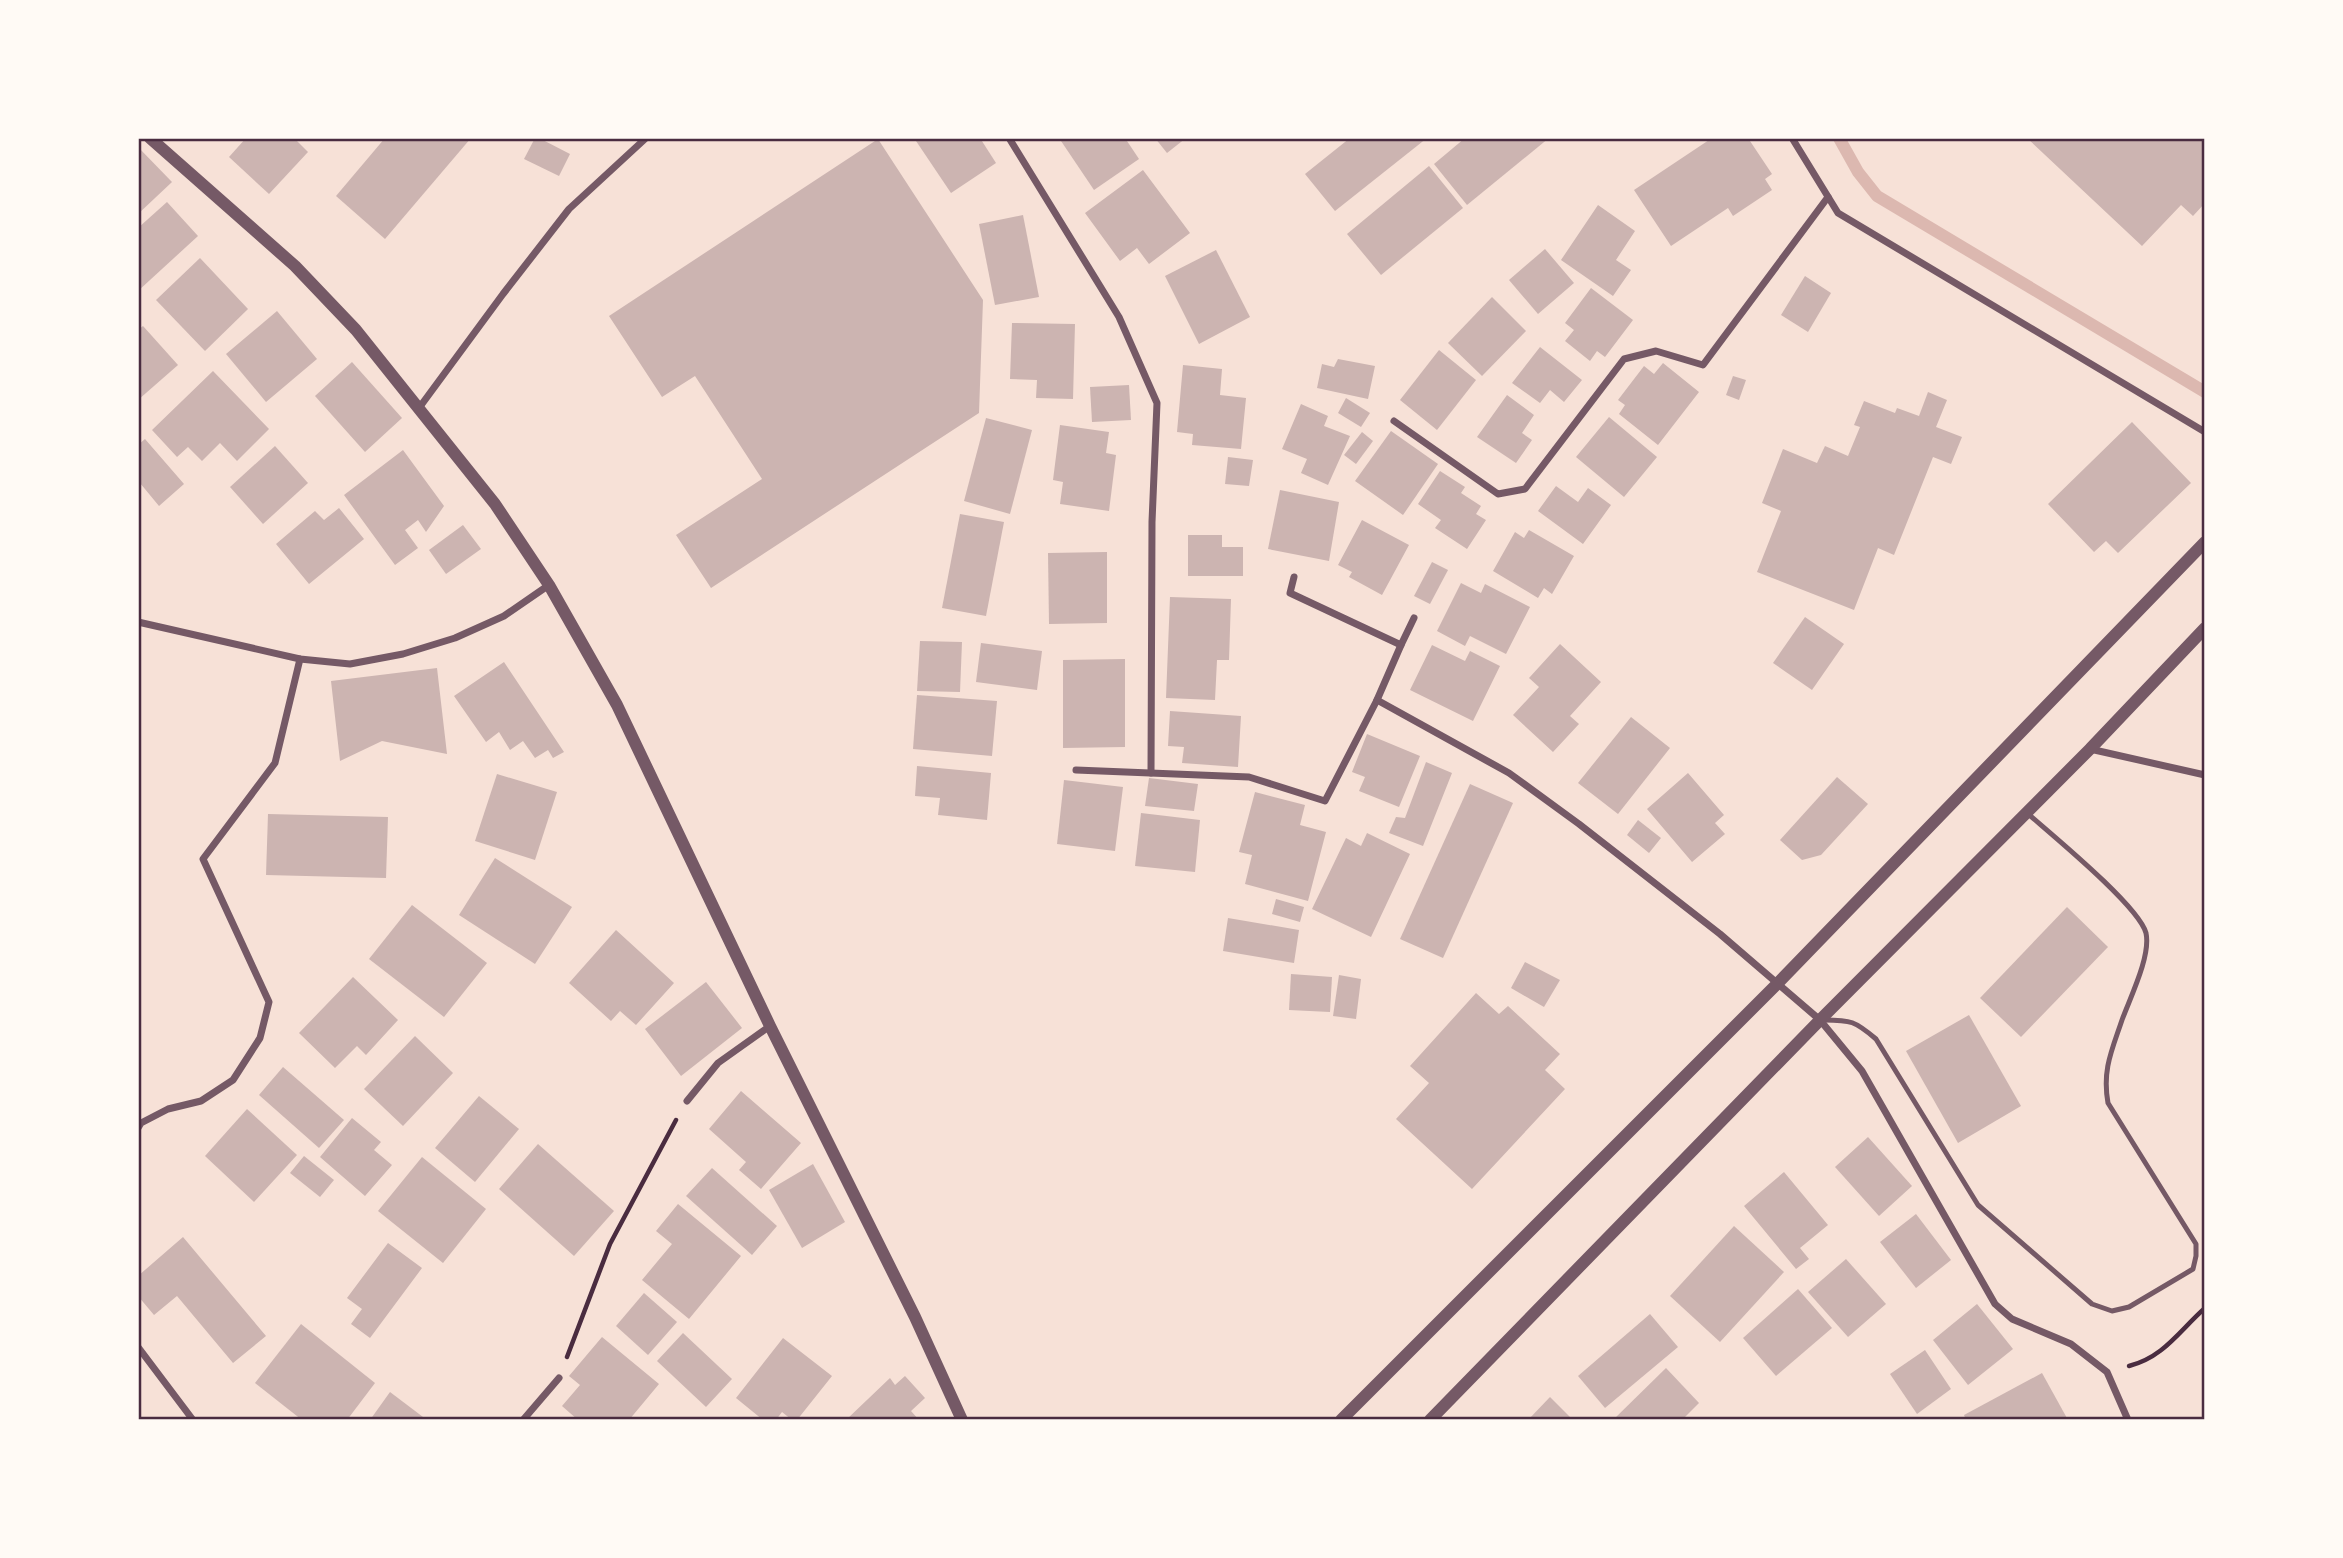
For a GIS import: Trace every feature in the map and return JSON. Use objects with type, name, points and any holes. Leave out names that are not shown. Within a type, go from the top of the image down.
[{"type":"street","points":[[149,138],[295,266],[356,330],[495,504],[548,585],[617,705],[770,1026],[915,1317],[962,1420]]},
{"type":"street","points":[[419,408],[569,209],[646,138]]},
{"type":"street","points":[[1009,138],[1119,317],[1157,402],[1152,522],[1151,773]]},
{"type":"street","points":[[1793,138],[1838,213],[2205,432]]},
{"type":"street","points":[[1394,421],[1498,494],[1525,489],[1624,359],[1656,351],[1703,365],[1828,197]]},
{"type":"street","points":[[1341,1420],[1777,984],[2205,542]]},
{"type":"street","points":[[1294,577],[1290,593],[1401,645]]},
{"type":"street","points":[[138,622],[300,659],[350,664],[403,654],[455,638],[504,616],[548,585]]},
{"type":"street","points":[[1076,770],[1249,777],[1325,801],[1377,700],[1414,618]]},
{"type":"street","points":[[1430,1420],[1820,1020],[2090,749],[2205,628]]},
{"type":"street","points":[[138,1128],[168,1109],[201,1101],[233,1080],[260,1038],[269,1002],[203,859],[275,763],[300,659]]},
{"type":"street","points":[[1377,700],[1510,774],[1579,824],[1709,926],[1820,1020],[1862,1071],[1995,1304],[2012,1319],[2071,1344],[2106,1371],[2129,1420]]},
{"type":"street","points":[[2090,749],[2205,775]]},
{"type":"street","points":[[687,1101],[718,1063],[770,1026]]},
{"type":"street","points":[[138,1347],[193,1420]]},
{"type":"street","points":[[523,1420],[559,1378]]},
{"type":"lane","points":[[1820,1020],[1842,1020],[1858,1024],[1876,1039],[1978,1205],[2092,1304],[2112,1311],[2129,1307],[2193,1269],[2196,1244],[2108,1103],[2105,1087],[2106,1067],[2145,956],[2146,935],[2132,910],[2065,845],[2026,813]]},
{"type":"path","points":[[559,1378],[610,1244],[687,1101]]},
{"type":"path","points":[[2106,1371],[2146,1362],[2175,1340],[2205,1308]]},
{"type":"building","points":[[246,138],[294,138],[308,152],[269,194],[229,157]]},
{"type":"building","points":[[385,138],[471,138],[385,239],[336,196]]},
{"type":"building","points":[[535,138],[570,154],[559,176],[524,159]]},
{"type":"building","points":[[914,138],[980,138],[996,163],[951,193]]},
{"type":"building","points":[[1059,138],[1125,138],[1139,159],[1094,190]]},
{"type":"building","points":[[1155,138],[1186,138],[1167,153]]},
{"type":"building","points":[[1350,138],[1427,138],[1335,211],[1305,174]]},
{"type":"building","points":[[1465,138],[1549,138],[1467,205],[1434,164]]},
{"type":"building","points":[[1712,138],[1748,138],[1772,174],[1765,179],[1772,190],[1733,216],[1728,208],[1671,246],[1634,190]]},
{"type":"building","points":[[2027,138],[2205,138],[2205,203],[2193,216],[2181,205],[2142,246]]},
{"type":"building","points":[[878,139],[983,300],[979,413],[711,588],[676,535],[762,479],[695,376],[662,397],[609,316]]},
{"type":"building","points":[[138,147],[172,182],[138,214]]},
{"type":"building","points":[[1429,166],[1463,208],[1381,275],[1347,234]]},
{"type":"building","points":[[1143,170],[1190,233],[1149,264],[1137,248],[1120,261],[1085,213]]},
{"type":"building","points":[[167,202],[198,236],[138,291],[138,228]]},
{"type":"building","points":[[1598,205],[1635,231],[1616,260],[1631,270],[1613,296],[1561,260]]},
{"type":"building","points":[[1023,215],[1039,297],[995,305],[979,224]]},
{"type":"building","points":[[1545,249],[1574,283],[1538,314],[1509,280]]},
{"type":"building","points":[[1216,250],[1250,317],[1199,344],[1165,276]]},
{"type":"building","points":[[200,258],[248,309],[205,351],[156,300]]},
{"type":"building","points":[[1805,276],[1831,293],[1808,332],[1781,315]]},
{"type":"building","points":[[1591,288],[1633,320],[1605,357],[1597,351],[1590,361],[1565,341],[1574,330],[1565,323]]},
{"type":"building","points":[[1492,297],[1526,331],[1482,376],[1448,343]]},
{"type":"building","points":[[277,311],[317,359],[266,402],[226,354]]},
{"type":"building","points":[[1012,323],[1075,324],[1073,399],[1036,398],[1037,380],[1010,379]]},
{"type":"building","points":[[143,326],[178,365],[138,400],[138,330]]},
{"type":"building","points":[[1540,347],[1582,380],[1564,402],[1550,390],[1540,403],[1512,383]]},
{"type":"building","points":[[1439,350],[1476,380],[1437,430],[1400,400]]},
{"type":"building","points":[[1338,359],[1375,366],[1368,399],[1317,388],[1322,364],[1334,367]]},
{"type":"building","points":[[352,362],[402,418],[365,452],[315,396]]},
{"type":"building","points":[[1663,363],[1699,392],[1658,445],[1619,414],[1625,405],[1618,400],[1644,366],[1654,374]]},
{"type":"building","points":[[1183,365],[1222,369],[1220,395],[1246,398],[1241,449],[1192,445],[1193,434],[1177,432]]},
{"type":"building","points":[[213,371],[269,429],[237,461],[220,443],[202,461],[188,447],[177,457],[152,430]]},
{"type":"building","points":[[1733,376],[1746,380],[1739,400],[1726,395]]},
{"type":"building","points":[[1129,385],[1131,420],[1092,422],[1090,387]]},
{"type":"building","points":[[1928,392],[1947,400],[1936,427],[1962,437],[1951,464],[1933,457],[1894,555],[1878,548],[1854,610],[1757,572],[1781,511],[1762,503],[1783,449],[1817,463],[1825,446],[1848,456],[1860,427],[1854,425],[1864,401],[1895,413],[1897,408],[1919,416]]},
{"type":"building","points":[[1507,395],[1534,415],[1522,433],[1532,440],[1516,463],[1477,437]]},
{"type":"building","points":[[1346,398],[1370,413],[1361,427],[1338,413]]},
{"type":"building","points":[[1301,404],[1328,416],[1324,426],[1350,436],[1328,485],[1301,473],[1307,459],[1282,449]]},
{"type":"building","points":[[1609,417],[1657,457],[1624,497],[1576,457]]},
{"type":"building","points":[[986,418],[1032,430],[1010,514],[964,501]]},
{"type":"building","points":[[2132,422],[2191,483],[2118,553],[2106,541],[2094,552],[2048,504]]},
{"type":"building","points":[[1060,425],[1109,432],[1106,453],[1116,455],[1109,511],[1060,504],[1063,482],[1053,480]]},
{"type":"building","points":[[1391,431],[1438,464],[1403,515],[1355,481]]},
{"type":"building","points":[[1362,432],[1373,441],[1356,464],[1344,455]]},
{"type":"building","points":[[145,439],[184,484],[159,506],[140,483],[138,484],[138,445]]},
{"type":"building","points":[[275,446],[308,483],[263,524],[230,487]]},
{"type":"building","points":[[403,450],[444,506],[426,532],[418,520],[405,530],[418,548],[395,565],[344,495]]},
{"type":"building","points":[[1228,457],[1253,460],[1249,486],[1225,484]]},
{"type":"building","points":[[1440,471],[1465,487],[1461,493],[1481,506],[1476,514],[1486,520],[1467,549],[1435,528],[1441,520],[1418,504]]},
{"type":"building","points":[[1556,486],[1578,502],[1588,488],[1611,505],[1583,544],[1538,511]]},
{"type":"building","points":[[1280,490],[1339,502],[1329,561],[1268,549]]},
{"type":"building","points":[[339,508],[364,539],[309,584],[276,544],[315,511],[324,520]]},
{"type":"building","points":[[960,514],[1004,522],[986,616],[942,608]]},
{"type":"building","points":[[1362,520],[1409,545],[1382,595],[1349,577],[1352,572],[1338,565]]},
{"type":"building","points":[[463,525],[481,549],[446,574],[429,550]]},
{"type":"building","points":[[1529,530],[1574,556],[1552,594],[1544,588],[1538,598],[1493,571],[1515,532],[1524,538]]},
{"type":"building","points":[[1188,535],[1222,535],[1222,547],[1243,547],[1243,576],[1188,576]]},
{"type":"building","points":[[1107,552],[1107,623],[1049,624],[1048,553]]},
{"type":"building","points":[[1432,562],[1448,570],[1430,604],[1414,596]]},
{"type":"building","points":[[1461,583],[1481,593],[1485,584],[1530,607],[1506,654],[1470,636],[1465,646],[1437,631]]},
{"type":"building","points":[[1170,597],[1231,599],[1229,660],[1217,660],[1215,700],[1166,698]]},
{"type":"building","points":[[1805,617],[1844,644],[1812,690],[1773,663]]},
{"type":"building","points":[[920,641],[962,642],[960,692],[917,691]]},
{"type":"building","points":[[981,643],[1042,651],[1037,690],[976,682]]},
{"type":"building","points":[[1560,644],[1601,682],[1570,716],[1579,724],[1553,752],[1513,715],[1539,687],[1529,678]]},
{"type":"building","points":[[1432,645],[1465,661],[1470,651],[1500,666],[1473,721],[1410,690]]},
{"type":"building","points":[[1125,659],[1125,747],[1063,748],[1063,660]]},
{"type":"building","points":[[504,662],[564,752],[553,758],[548,750],[535,758],[523,741],[510,750],[499,732],[486,742],[454,696]]},
{"type":"building","points":[[437,668],[447,754],[382,741],[340,761],[331,681]]},
{"type":"building","points":[[917,695],[997,701],[992,756],[913,749]]},
{"type":"building","points":[[1170,711],[1241,716],[1238,767],[1182,763],[1184,747],[1168,746]]},
{"type":"building","points":[[1631,717],[1670,748],[1618,814],[1578,783]]},
{"type":"building","points":[[1367,734],[1420,756],[1399,807],[1359,791],[1365,777],[1352,772]]},
{"type":"building","points":[[1426,762],[1452,773],[1423,846],[1389,833],[1396,817],[1405,818]]},
{"type":"building","points":[[917,766],[991,773],[987,820],[938,815],[940,798],[915,796]]},
{"type":"building","points":[[1688,773],[1724,815],[1715,823],[1725,834],[1692,862],[1647,809]]},
{"type":"building","points":[[497,774],[557,792],[535,860],[475,841]]},
{"type":"building","points":[[1837,777],[1868,804],[1821,855],[1802,860],[1780,840]]},
{"type":"building","points":[[1149,778],[1198,784],[1194,811],[1145,806]]},
{"type":"building","points":[[1064,780],[1123,787],[1115,851],[1057,844]]},
{"type":"building","points":[[1470,784],[1513,803],[1443,958],[1400,939]]},
{"type":"building","points":[[1255,792],[1305,805],[1300,825],[1326,832],[1308,901],[1245,884],[1252,855],[1239,852]]},
{"type":"building","points":[[1141,813],[1200,820],[1195,872],[1135,866]]},
{"type":"building","points":[[268,814],[388,817],[386,878],[266,875]]},
{"type":"building","points":[[1638,820],[1661,838],[1649,853],[1627,835]]},
{"type":"building","points":[[1367,833],[1410,854],[1371,937],[1312,909],[1346,838],[1361,846]]},
{"type":"building","points":[[495,858],[572,907],[535,964],[459,915]]},
{"type":"building","points":[[1276,899],[1304,907],[1300,922],[1272,914]]},
{"type":"building","points":[[412,905],[487,963],[444,1017],[369,959]]},
{"type":"building","points":[[2067,907],[2108,947],[2021,1037],[1980,998]]},
{"type":"building","points":[[1228,918],[1299,930],[1294,963],[1223,951]]},
{"type":"building","points":[[616,930],[674,983],[636,1025],[620,1011],[611,1021],[569,983]]},
{"type":"building","points":[[1525,962],[1560,980],[1544,1007],[1511,988]]},
{"type":"building","points":[[1291,974],[1332,977],[1330,1012],[1289,1010]]},
{"type":"building","points":[[1339,975],[1361,979],[1356,1019],[1333,1016]]},
{"type":"building","points":[[353,977],[398,1020],[366,1055],[357,1046],[335,1068],[299,1033]]},
{"type":"building","points":[[706,982],[742,1028],[681,1076],[645,1029]]},
{"type":"building","points":[[1476,993],[1499,1014],[1508,1006],[1560,1054],[1545,1070],[1565,1089],[1472,1189],[1396,1119],[1429,1083],[1410,1066]]},
{"type":"building","points":[[1969,1015],[2021,1106],[1958,1143],[1906,1051]]},
{"type":"building","points":[[415,1036],[453,1073],[403,1126],[364,1089]]},
{"type":"building","points":[[283,1067],[344,1120],[319,1148],[259,1095]]},
{"type":"building","points":[[741,1091],[801,1143],[761,1189],[739,1170],[746,1162],[709,1129]]},
{"type":"building","points":[[479,1096],[519,1129],[475,1182],[435,1148]]},
{"type":"building","points":[[247,1109],[297,1155],[254,1202],[205,1156]]},
{"type":"building","points":[[352,1118],[381,1142],[374,1150],[392,1165],[365,1196],[320,1157]]},
{"type":"building","points":[[1868,1137],[1912,1186],[1879,1216],[1835,1167]]},
{"type":"building","points":[[538,1144],[614,1211],[574,1256],[499,1189]]},
{"type":"building","points":[[304,1156],[334,1180],[320,1197],[290,1173]]},
{"type":"building","points":[[422,1157],[486,1209],[443,1263],[378,1211]]},
{"type":"building","points":[[813,1164],[845,1222],[802,1248],[769,1190]]},
{"type":"building","points":[[712,1168],[777,1226],[752,1255],[686,1196]]},
{"type":"building","points":[[1784,1172],[1828,1225],[1800,1248],[1809,1259],[1796,1269],[1744,1206]]},
{"type":"building","points":[[678,1204],[741,1256],[689,1319],[642,1280],[672,1244],[656,1231]]},
{"type":"building","points":[[1916,1214],[1951,1260],[1916,1288],[1880,1242]]},
{"type":"building","points":[[1734,1226],[1784,1272],[1720,1342],[1670,1296]]},
{"type":"building","points":[[183,1237],[266,1336],[233,1363],[177,1296],[154,1315],[138,1296],[138,1276]]},
{"type":"building","points":[[388,1243],[422,1268],[370,1338],[351,1324],[362,1309],[347,1298]]},
{"type":"building","points":[[1846,1259],[1886,1304],[1848,1337],[1808,1292]]},
{"type":"building","points":[[1798,1289],[1832,1328],[1776,1376],[1743,1338]]},
{"type":"building","points":[[644,1293],[677,1322],[648,1355],[616,1326]]},
{"type":"building","points":[[1977,1304],[2013,1349],[1968,1385],[1933,1340]]},
{"type":"building","points":[[1650,1314],[1678,1347],[1605,1408],[1578,1376]]},
{"type":"building","points":[[301,1324],[375,1383],[347,1420],[302,1420],[255,1383]]},
{"type":"building","points":[[683,1333],[732,1379],[706,1407],[657,1361]]},
{"type":"building","points":[[602,1337],[659,1384],[629,1420],[578,1420],[562,1406],[580,1385],[569,1376]]},
{"type":"building","points":[[783,1338],[832,1376],[797,1420],[792,1420],[782,1412],[776,1420],[763,1420],[736,1398]]},
{"type":"building","points":[[1925,1350],[1951,1389],[1917,1414],[1890,1374]]},
{"type":"building","points":[[1666,1368],[1699,1403],[1682,1420],[1613,1420]]},
{"type":"building","points":[[2042,1373],[2068,1420],[1966,1420],[1964,1415]]},
{"type":"building","points":[[905,1376],[925,1398],[911,1411],[919,1420],[846,1420],[890,1378],[895,1385]]},
{"type":"building","points":[[390,1392],[427,1420],[370,1420]]},
{"type":"building","points":[[1550,1397],[1573,1420],[1528,1420]]},
{"type":"waterway","points":[[1839,138],[1858,172],[1877,196],[2205,392]]}]
